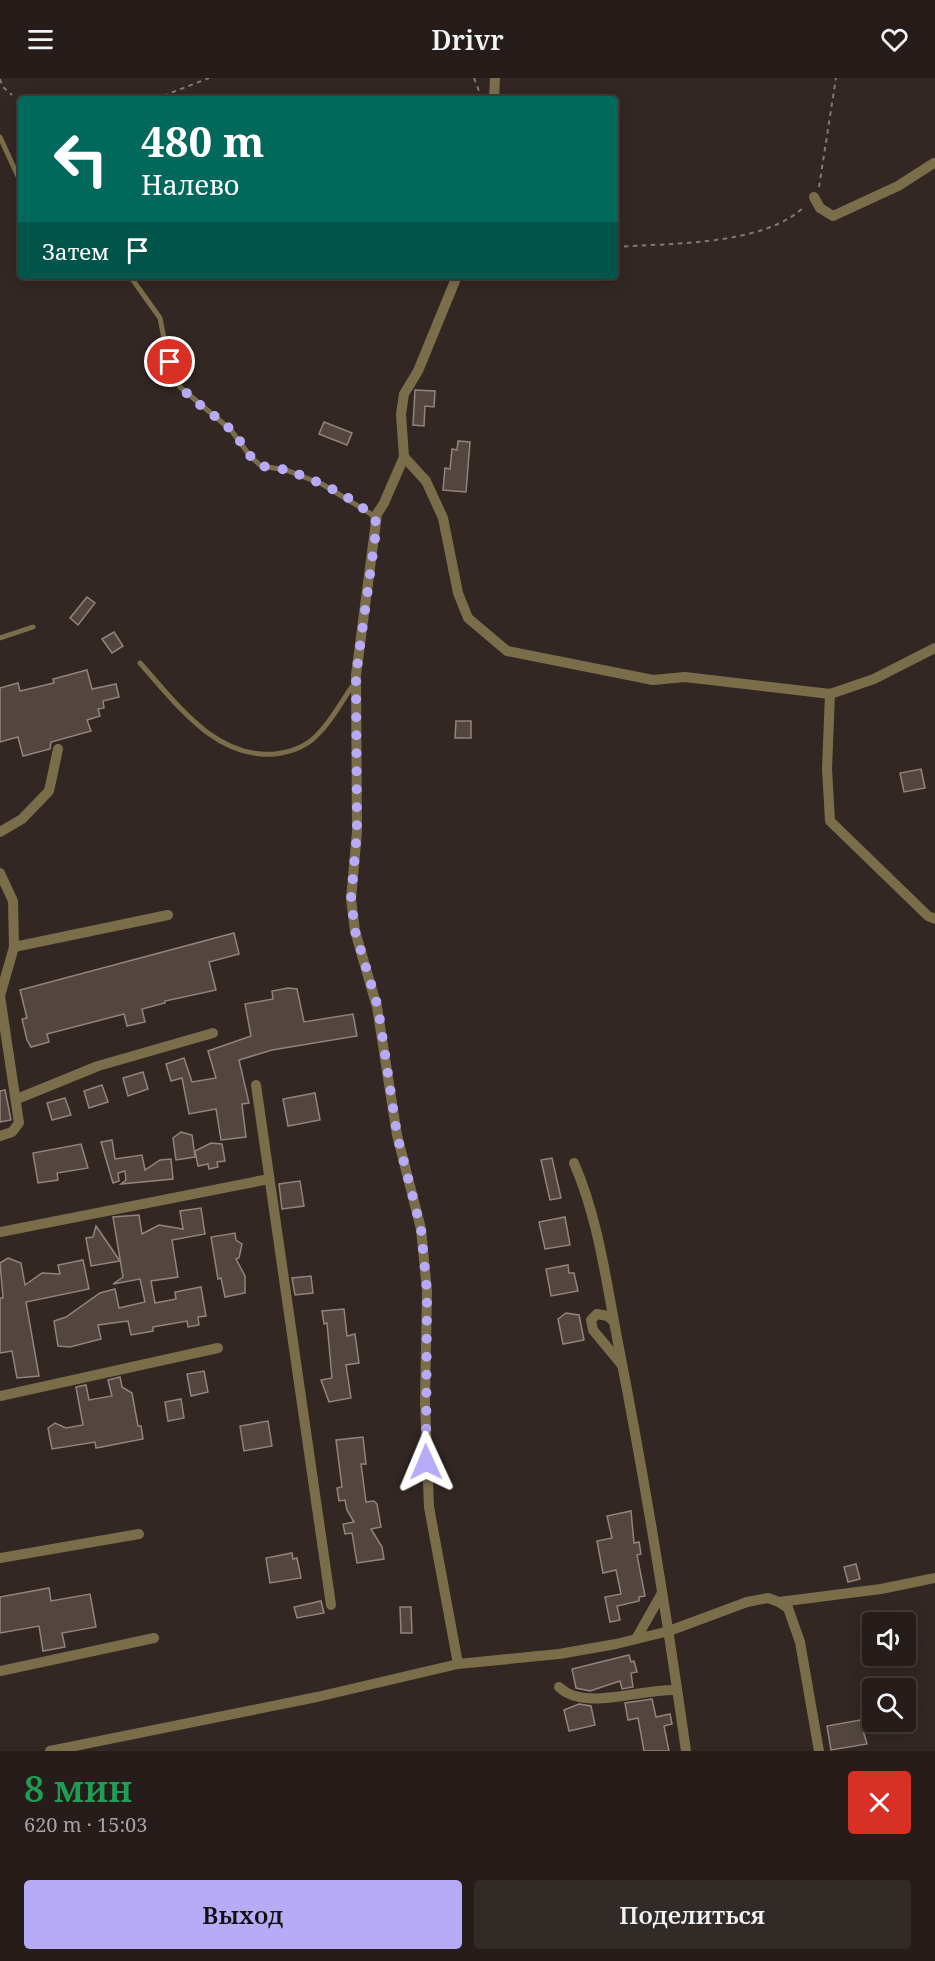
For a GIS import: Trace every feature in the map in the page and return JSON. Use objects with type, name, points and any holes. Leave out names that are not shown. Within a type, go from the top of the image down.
[{"type":"street","points":[[490,78],[492,96]]},
{"type":"street","points":[[492,96],[495,78]]},
{"type":"street","points":[[813,197],[820,208],[834,216],[898,186],[934,163]]},
{"type":"street","points":[[456,279],[418,371],[404,394],[401,414],[404,457],[384,503],[376,514],[377,524],[356,680],[357,832],[351,899],[355,931],[378,1007],[397,1135],[421,1229],[427,1291],[425,1402],[429,1507],[458,1664]]},
{"type":"street","points":[[404,457],[426,481],[443,518],[458,593],[468,618],[507,651],[652,680],[685,677],[830,694],[874,679],[935,648]]},
{"type":"street","points":[[830,694],[827,769],[830,821],[928,916],[935,920]]},
{"type":"street","points":[[0,832],[22,819],[50,791],[58,749]]},
{"type":"street","points":[[0,873],[13,902],[14,948],[0,996],[19,1123],[12,1132],[0,1136]]},
{"type":"street","points":[[14,948],[168,915]]},
{"type":"street","points":[[17,1099],[98,1066],[213,1034]]},
{"type":"street","points":[[256,1085],[331,1605]]},
{"type":"street","points":[[574,1163],[584,1186],[614,1322],[669,1631],[686,1751]]},
{"type":"street","points":[[0,1232],[269,1179]]},
{"type":"street","points":[[614,1322],[608,1316],[597,1314],[591,1320],[593,1330],[622,1365]]},
{"type":"street","points":[[0,1396],[218,1348]]},
{"type":"street","points":[[0,1558],[139,1534]]},
{"type":"street","points":[[779,1602],[881,1589],[935,1578]]},
{"type":"street","points":[[636,1639],[662,1593]]},
{"type":"street","points":[[50,1751],[317,1697],[458,1664],[559,1654],[636,1639],[669,1631],[747,1602],[768,1598],[788,1608],[800,1642],[819,1751]]},
{"type":"street","points":[[0,1671],[154,1638]]},
{"type":"street","points":[[559,1687],[567,1695],[577,1699],[640,1691],[677,1690]]},
{"type":"lane","points":[[0,137],[18,176]]},
{"type":"lane","points":[[132,279],[160,318],[171,374],[180,387],[231,430],[250,456],[261,466],[286,470],[322,484],[370,514],[377,524]]},
{"type":"lane","points":[[0,639],[33,627]]},
{"type":"lane","points":[[140,663],[200,728],[240,752],[261,755],[294,750],[313,739],[356,680]]},
{"type":"path","points":[[163,96],[209,78]]},
{"type":"path","points":[[474,78],[481,96]]},
{"type":"path","points":[[618,247],[733,236],[772,227],[796,214],[818,192],[824,166],[836,78]]},
{"type":"path","points":[[0,79],[2,86],[18,101]]},
{"type":"building","points":[[415,390],[435,391],[434,407],[425,406],[424,426],[413,425]]},
{"type":"building","points":[[324,422],[352,433],[347,445],[319,434]]},
{"type":"building","points":[[458,441],[470,442],[466,492],[443,490],[445,468],[450,469],[452,449],[457,450]]},
{"type":"building","points":[[87,597],[95,603],[78,625],[70,618]]},
{"type":"building","points":[[114,632],[123,646],[112,653],[102,639]]},
{"type":"building","points":[[87,670],[92,689],[116,684],[119,697],[103,701],[104,708],[98,709],[100,716],[87,720],[91,731],[51,742],[50,749],[23,756],[18,737],[0,742],[0,688],[18,683],[20,691],[54,683],[53,679]]},
{"type":"building","points":[[456,721],[471,721],[471,738],[455,738]]},
{"type":"building","points":[[921,769],[925,788],[904,792],[900,773]]},
{"type":"building","points":[[234,933],[239,954],[209,962],[216,990],[165,1001],[165,1003],[142,1009],[145,1022],[127,1026],[124,1014],[47,1034],[49,1042],[31,1047],[27,1040],[22,1019],[27,1018],[20,990]]},
{"type":"building","points":[[297,989],[304,1022],[353,1014],[357,1036],[272,1050],[239,1060],[249,1103],[242,1104],[246,1137],[221,1140],[216,1109],[189,1114],[182,1078],[171,1081],[166,1064],[184,1058],[192,1082],[216,1078],[208,1051],[251,1036],[245,1004],[273,999],[272,991]]},
{"type":"building","points":[[143,1072],[148,1089],[128,1096],[123,1078]]},
{"type":"building","points":[[102,1085],[108,1102],[89,1108],[84,1091]]},
{"type":"building","points":[[5,1090],[11,1120],[0,1122],[0,1091]]},
{"type":"building","points":[[315,1093],[320,1120],[288,1126],[283,1099]]},
{"type":"building","points":[[65,1098],[71,1115],[52,1120],[47,1103]]},
{"type":"building","points":[[181,1132],[192,1135],[195,1157],[176,1160],[173,1138]]},
{"type":"building","points":[[112,1140],[115,1159],[142,1155],[145,1170],[160,1160],[171,1159],[173,1179],[121,1184],[126,1180],[125,1171],[118,1173],[119,1181],[113,1183],[101,1142]]},
{"type":"building","points":[[211,1143],[222,1144],[225,1161],[217,1162],[218,1167],[209,1169],[208,1164],[198,1166],[195,1151]]},
{"type":"building","points":[[81,1144],[88,1168],[57,1173],[58,1180],[38,1183],[33,1153]]},
{"type":"building","points":[[552,1158],[561,1198],[550,1200],[541,1160]]},
{"type":"building","points":[[300,1181],[304,1206],[282,1209],[279,1184]]},
{"type":"building","points":[[201,1208],[205,1234],[172,1240],[178,1277],[151,1281],[155,1303],[176,1299],[175,1292],[201,1287],[206,1316],[198,1317],[199,1325],[188,1327],[187,1321],[153,1327],[153,1331],[131,1335],[128,1321],[98,1325],[101,1339],[70,1347],[58,1346],[54,1321],[66,1317],[100,1293],[115,1289],[119,1308],[145,1302],[140,1279],[113,1284],[123,1277],[113,1217],[139,1215],[142,1234],[159,1225],[183,1229],[180,1211]]},
{"type":"building","points":[[565,1217],[570,1245],[545,1249],[539,1222]]},
{"type":"building","points":[[96,1226],[120,1261],[91,1266],[86,1238],[93,1237]]},
{"type":"building","points":[[235,1233],[236,1240],[242,1244],[239,1258],[236,1259],[245,1276],[245,1293],[225,1297],[221,1278],[218,1279],[211,1237]]},
{"type":"building","points":[[8,1258],[21,1263],[25,1285],[42,1273],[60,1274],[58,1265],[83,1260],[89,1289],[26,1302],[39,1376],[17,1378],[12,1351],[0,1353],[0,1298],[3,1298],[0,1263]]},
{"type":"building","points":[[568,1265],[569,1273],[574,1273],[578,1291],[551,1296],[546,1269]]},
{"type":"building","points":[[311,1276],[313,1293],[295,1295],[292,1278]]},
{"type":"building","points":[[344,1309],[347,1336],[355,1334],[359,1363],[346,1365],[351,1398],[329,1402],[321,1380],[332,1378],[327,1323],[324,1324],[322,1311]]},
{"type":"building","points":[[566,1313],[579,1315],[584,1340],[563,1344],[558,1319]]},
{"type":"building","points":[[204,1371],[208,1392],[191,1396],[187,1374]]},
{"type":"building","points":[[120,1377],[122,1387],[132,1393],[138,1426],[141,1426],[143,1439],[96,1448],[95,1442],[52,1449],[48,1428],[55,1423],[66,1428],[83,1425],[76,1387],[86,1385],[89,1400],[112,1396],[108,1380]]},
{"type":"building","points":[[181,1399],[184,1418],[168,1421],[165,1402]]},
{"type":"building","points":[[268,1421],[272,1446],[244,1451],[240,1426]]},
{"type":"building","points":[[363,1437],[366,1464],[361,1464],[366,1502],[374,1501],[377,1504],[381,1527],[371,1529],[382,1547],[384,1559],[357,1563],[352,1533],[345,1534],[343,1524],[354,1522],[347,1510],[345,1500],[339,1501],[337,1488],[342,1487],[336,1440]]},
{"type":"building","points":[[631,1511],[634,1543],[639,1542],[641,1554],[637,1555],[645,1596],[639,1597],[639,1601],[617,1606],[620,1620],[610,1622],[605,1597],[621,1594],[616,1570],[603,1573],[597,1541],[612,1538],[607,1516]]},
{"type":"building","points":[[292,1553],[293,1559],[297,1558],[301,1578],[270,1583],[266,1558]]},
{"type":"building","points":[[856,1564],[860,1579],[848,1582],[844,1567]]},
{"type":"building","points":[[49,1588],[51,1601],[90,1594],[96,1627],[62,1633],[65,1647],[43,1651],[39,1626],[0,1633],[0,1597]]},
{"type":"building","points":[[321,1601],[324,1613],[297,1618],[294,1607]]},
{"type":"building","points":[[400,1607],[411,1607],[412,1633],[401,1633]]},
{"type":"building","points":[[629,1655],[631,1662],[634,1661],[637,1672],[631,1673],[633,1687],[622,1689],[620,1681],[590,1691],[576,1688],[572,1669]]},
{"type":"building","points":[[652,1699],[656,1717],[670,1714],[672,1724],[664,1726],[669,1751],[644,1751],[638,1718],[628,1720],[625,1703]]},
{"type":"building","points":[[579,1704],[591,1706],[595,1725],[569,1731],[564,1710]]},
{"type":"building","points":[[860,1720],[867,1744],[831,1750],[827,1726]]},
{"type":"route","points":[[170,362],[171,374],[180,387],[231,430],[250,456],[261,466],[286,470],[322,484],[370,514],[377,524],[362,645],[356,675],[357,832],[351,899],[355,931],[378,1007],[397,1135],[421,1229],[427,1291],[426,1462]]}]
